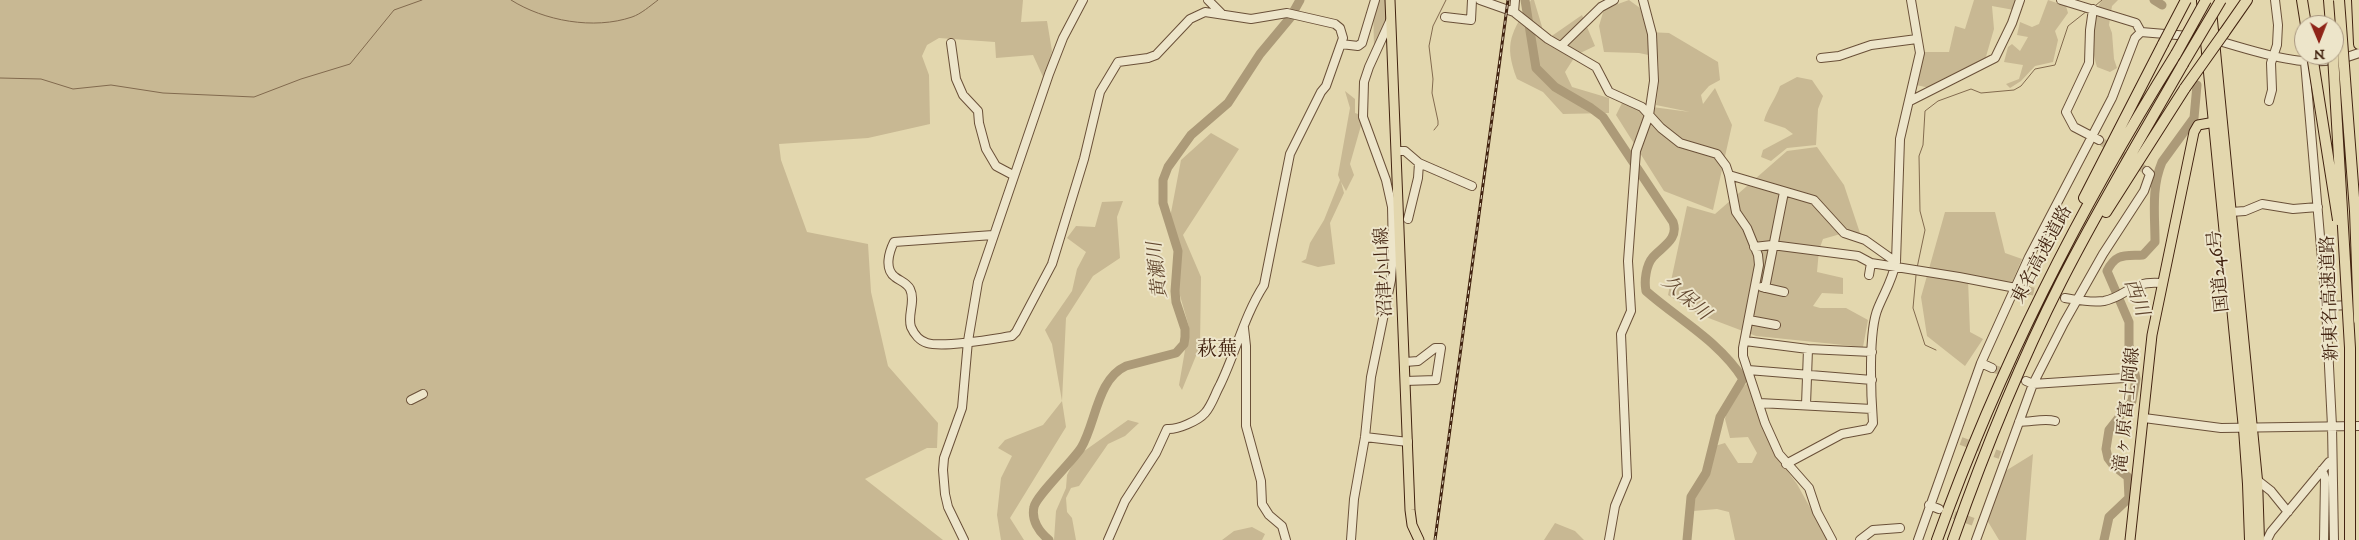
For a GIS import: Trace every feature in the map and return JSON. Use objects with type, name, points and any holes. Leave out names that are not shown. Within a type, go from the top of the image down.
[{"type":"highway","points":[[1998,382],[2043,275],[2186,0]]},
{"type":"highway","name":"国道246号","points":[[2204,0],[2215,37],[2215,122],[2248,429],[2257,480],[2258,540]]},
{"type":"highway","name":"東名高速道路","points":[[1937,540],[1998,382],[2047,278],[2107,169],[2176,54],[2204,0]]},
{"type":"highway","name":"国道246号","points":[[2210,0],[2231,212],[2248,429],[2250,540]]},
{"type":"highway","name":"東名高速道路","points":[[1953,540],[1979,467],[2012,387],[2046,314],[2092,223],[2221,0]]},
{"type":"highway","points":[[2012,387],[2092,236],[2215,37],[2247,0]]},
{"type":"highway","points":[[2302,0],[2304,15]]},
{"type":"highway","points":[[2329,0],[2330,15]]},
{"type":"highway","name":"新東名高速道路","points":[[2339,0],[2354,202],[2359,320]]},
{"type":"highway","points":[[2357,0],[2359,44]]},
{"type":"highway","points":[[2309,65],[2335,194],[2350,348]]},
{"type":"highway","name":"新東名高速道路","points":[[2334,65],[2350,348],[2350,540]]},
{"type":"main road","name":"沼津小山線","points":[[1390,0],[1396,151],[1397,252],[1405,362],[1411,518],[1419,540]]},
{"type":"main road","name":"滝ヶ原富士岡線","points":[[2130,540],[2152,335],[2162,284],[2194,132],[2198,125],[2215,122]]},
{"type":"street","points":[[964,540],[948,507],[944,494],[943,470],[944,458],[962,408],[968,341],[978,282],[1049,74],[1063,38],[1082,0]]},
{"type":"street","points":[[1208,0],[1221,13]]},
{"type":"street","points":[[1341,44],[1358,46],[1362,43],[1376,0]]},
{"type":"street","points":[[1445,17],[1471,20],[1472,0]]},
{"type":"street","points":[[1480,0],[1517,14],[1561,46],[1596,67],[1609,92],[1642,108],[1680,143],[1718,154],[1726,166],[1736,212],[1747,228],[1759,265],[1743,356],[1776,449],[1786,464],[1809,488],[1817,512],[1832,540]]},
{"type":"street","points":[[1515,0],[1517,14]]},
{"type":"street","points":[[1561,46],[1601,7],[1614,0]]},
{"type":"street","points":[[1609,540],[1615,506],[1627,477],[1621,334],[1631,311],[1628,261],[1636,151],[1649,115],[1654,81],[1652,34],[1643,0]]},
{"type":"street","points":[[1786,464],[1842,434],[1869,429],[1873,423],[1872,352],[1878,308],[1892,280],[1895,265],[1900,139],[1920,53],[1911,0]]},
{"type":"street","points":[[1910,102],[1995,58],[2012,23],[2020,0]]},
{"type":"street","points":[[2061,0],[2136,23],[2141,32]]},
{"type":"street","points":[[2269,101],[2272,90],[2271,63],[2277,45],[2278,25],[2275,0]]},
{"type":"street","points":[[2093,9],[2089,64],[2066,112],[2074,127],[2095,139]]},
{"type":"street","points":[[993,235],[894,242],[890,251],[888,266],[892,276],[908,285],[912,294],[910,323],[914,333],[926,343],[1012,336],[1019,326],[1047,276],[1084,159],[1100,92],[1115,65],[1121,61],[1148,58],[1156,55],[1196,15],[1205,12],[1251,18],[1287,13],[1335,24],[1342,33],[1341,44],[1326,86],[1320,92],[1290,154],[1264,286],[1252,304],[1228,368],[1207,411],[1202,416],[1174,430],[1167,429],[1156,453],[1125,501],[1108,540]]},
{"type":"street","points":[[1351,540],[1354,499],[1365,437],[1376,345],[1397,252],[1392,207],[1386,180],[1363,118],[1364,82],[1391,20]]},
{"type":"street","points":[[1918,540],[1929,505],[1958,439],[1981,363],[2015,288],[2095,139],[2135,38],[2141,32],[2215,37],[2273,56],[2294,58]]},
{"type":"street","points":[[1821,58],[1839,56],[1871,45],[1917,39]]},
{"type":"street","points":[[951,43],[956,79],[963,95],[978,111],[986,150],[996,166],[1013,175]]},
{"type":"street","points":[[2344,59],[2359,53]]},
{"type":"street","points":[[2308,65],[2326,306],[2332,426],[2334,540]]},
{"type":"street","points":[[1396,151],[1405,151],[1419,163],[1472,186]]},
{"type":"street","points":[[1408,219],[1418,178],[1419,163]]},
{"type":"street","points":[[1976,540],[1977,523],[2002,456],[2019,422],[2029,383],[2103,254],[2144,191],[2150,174],[2147,171]]},
{"type":"street","points":[[1729,175],[1814,200],[1844,233],[1865,240],[1895,265]]},
{"type":"street","points":[[1765,288],[1784,192]]},
{"type":"street","points":[[2231,212],[2249,210],[2262,204],[2294,209],[2318,207]]},
{"type":"street","points":[[1754,248],[1773,245],[1858,256],[1871,263],[1895,265],[1959,276],[2026,290]]},
{"type":"street","points":[[1869,275],[1871,263]]},
{"type":"street","points":[[2065,298],[2097,301],[2111,298],[2136,285],[2150,282],[2162,284]]},
{"type":"street","points":[[1756,286],[1784,292]]},
{"type":"street","points":[[2326,306],[2359,305]]},
{"type":"street","points":[[1749,320],[1776,325]]},
{"type":"street","points":[[1244,327],[1246,346],[1246,426],[1261,481],[1262,504],[1269,515],[1282,526],[1286,540]]},
{"type":"street","points":[[1745,341],[1808,349],[1872,352]]},
{"type":"street","points":[[1405,362],[1418,361],[1435,348],[1441,348],[1436,380],[1405,381]]},
{"type":"street","points":[[1806,405],[1808,349]]},
{"type":"street","points":[[1981,363],[1992,368]]},
{"type":"street","points":[[1748,370],[1872,380]]},
{"type":"street","points":[[2029,383],[2124,378]]},
{"type":"street","points":[[411,400],[424,394]]},
{"type":"street","points":[[1759,403],[1872,409]]},
{"type":"street","points":[[2144,418],[2196,426],[2248,429],[2359,426]]},
{"type":"street","points":[[2019,422],[2046,419],[2055,421]]},
{"type":"street","points":[[1365,437],[1408,442]]},
{"type":"street","points":[[2267,540],[2271,532],[2329,462]]},
{"type":"street","points":[[2322,470],[2325,478],[2324,540]]},
{"type":"street","points":[[2257,480],[2271,491],[2288,512]]},
{"type":"street","points":[[1929,505],[1939,509]]},
{"type":"street","points":[[1860,540],[1873,530],[1900,528]]},
{"type":"shaded area","points":[[0,0],[1023,0],[1021,22],[1047,21],[1052,51],[1044,79],[1033,55],[996,58],[995,42],[939,38],[927,45],[922,56],[929,75],[930,124],[868,138],[779,144],[781,160],[807,232],[868,244],[871,292],[888,366],[938,423],[937,448],[927,448],[865,479],[943,540],[0,540]]},
{"type":"shaded area","points":[[1373,0],[1388,0],[1389,24],[1374,49]]},
{"type":"shaded area","points":[[1531,0],[1534,0],[1546,40],[1582,15],[1595,46],[1576,55],[1565,72],[1572,87],[1609,98],[1609,113],[1563,114],[1543,92],[1517,79],[1510,46],[1519,21]]},
{"type":"shaded area","points":[[1629,0],[1640,8],[1647,32],[1669,33],[1718,62],[1720,80],[1709,86],[1701,95],[1703,104],[1715,88],[1732,125],[1713,210],[1664,191],[1616,115],[1622,103],[1690,112],[1656,105],[1659,80],[1658,57],[1639,53],[1604,52],[1599,26],[1604,9]]},
{"type":"shaded area","points":[[1974,0],[2017,0],[2014,10],[1992,6],[1994,29],[1985,60],[1930,88],[1916,85],[1923,52],[1949,52],[1955,26],[1965,29]]},
{"type":"shaded area","points":[[2048,0],[2066,6],[2068,13],[2055,31],[2058,40],[2053,62],[2035,66],[2021,81],[2010,88],[2006,84],[2019,79],[2023,65],[2004,62],[2008,47],[2012,44],[2020,51],[2028,37],[2017,35],[2020,22],[2032,27],[2039,24]]},
{"type":"shaded area","points":[[2102,0],[2118,0],[2112,6],[2109,25],[2117,68],[2110,72],[2097,67],[2093,50],[2093,34]]},
{"type":"shaded area","points":[[1797,77],[1812,80],[1823,96],[1818,109],[1816,145],[1787,148],[1771,161],[1761,157],[1763,150],[1793,134],[1785,128],[1764,121],[1780,86]]},
{"type":"shaded area","points":[[1345,91],[1355,99],[1355,113],[1361,115],[1362,122],[1350,164],[1354,175],[1346,191],[1341,182],[1344,193],[1330,223],[1335,264],[1318,267],[1301,262],[1306,259],[1310,243],[1324,220],[1340,180],[1338,175],[1350,108]]},
{"type":"shaded area","points":[[1211,133],[1239,149],[1183,235],[1201,277],[1200,346],[1182,390],[1179,385],[1189,327],[1179,292],[1178,258],[1169,223],[1181,160]]},
{"type":"shaded area","points":[[1817,147],[1844,185],[1863,242],[1844,233],[1823,239],[1819,250],[1817,272],[1843,278],[1843,294],[1822,293],[1813,306],[1820,308],[1846,308],[1868,320],[1863,347],[1756,336],[1698,314],[1668,295],[1687,206],[1715,214],[1787,151]]},
{"type":"shaded area","points":[[1123,201],[1117,217],[1120,258],[1093,276],[1066,318],[1062,401],[1052,344],[1045,330],[1072,291],[1077,269],[1086,252],[1067,238],[1076,226],[1095,227],[1102,202]]},
{"type":"shaded area","points":[[1945,212],[1995,212],[2005,253],[2022,259],[2012,282],[1968,279],[1970,332],[1983,339],[1965,366],[1927,336],[1921,297]]},
{"type":"shaded area","points":[[1749,382],[1783,465],[1797,484],[1828,540],[1735,540],[1729,512],[1717,509],[1693,511],[1690,503],[1715,446],[1725,443],[1738,463],[1752,463],[1757,453],[1748,437],[1730,438],[1725,419],[1731,395]]},
{"type":"shaded area","points":[[1062,401],[1066,427],[1010,518],[1024,540],[1001,540],[997,515],[1001,478],[1012,456],[998,448],[1005,440],[1043,425]]},
{"type":"shaded area","points":[[1128,420],[1139,423],[1125,436],[1108,444],[1079,486],[1071,488],[1066,498],[1067,512],[1072,518],[1076,540],[1054,540],[1056,511],[1066,488],[1067,475],[1070,469],[1080,454]]},
{"type":"shaded area","points":[[2033,454],[2026,540],[1999,540],[1987,520],[1999,475]]},
{"type":"shaded area","points":[[1555,523],[1575,531],[1584,540],[1544,540]]},
{"type":"shaded area","points":[[1252,527],[1265,534],[1262,540],[1222,540],[1234,531]]},
{"type":"waterway","points":[[0,78],[41,79],[73,89],[111,85],[163,93],[254,97],[301,79],[350,64],[394,10],[422,0]]},
{"type":"waterway","points":[[511,0],[538,13],[554,18],[586,23],[602,23],[632,17],[658,0]]},
{"type":"waterway","name":"黄瀬川","points":[[1049,540],[1037,525],[1033,512],[1034,507],[1041,495],[1081,448],[1098,402],[1109,381],[1116,372],[1126,366],[1176,353],[1184,344],[1185,329],[1176,302],[1175,291],[1178,251],[1163,203],[1163,180],[1168,167],[1191,135],[1228,103],[1260,54],[1290,18],[1300,0]]},
{"type":"waterway","points":[[1434,130],[1438,125],[1438,121],[1432,93],[1433,79],[1429,46],[1433,26],[1446,0]]},
{"type":"waterway","name":"久保川","points":[[1525,0],[1536,68],[1555,87],[1603,117],[1673,222],[1674,233],[1672,238],[1653,257],[1647,269],[1645,278],[1646,291],[1710,342],[1733,365],[1743,379],[1720,417],[1706,473],[1691,497],[1687,540]]},
{"type":"waterway","points":[[2095,6],[2102,0]]},
{"type":"waterway","name":"西川","points":[[2154,0],[2162,5]]},
{"type":"waterway","points":[[1917,268],[1925,230],[1920,211],[1919,156],[1923,145],[1925,111],[1938,101],[1971,89],[1981,93],[2014,90],[2021,86],[2035,69],[2055,65],[2068,26],[2087,11]]},
{"type":"waterway","name":"西川","points":[[2104,540],[2109,517],[2129,498],[2128,477],[2114,466],[2108,458],[2106,449],[2109,430],[2132,401],[2136,379],[2129,345],[2129,322],[2107,271],[2117,258],[2143,255],[2155,242],[2154,202],[2156,182],[2162,162],[2194,118],[2197,85]]},
{"type":"waterway","points":[[1916,275],[1913,308],[1925,345],[1936,350]]},
{"type":"tunnel","points":[[2099,140],[2147,171]]},
{"type":"tunnel","points":[[2026,290],[2065,298]]},
{"type":"tunnel","points":[[1992,368],[2021,379]]},
{"type":"tunnel","points":[[1961,441],[2000,455]]},
{"type":"tunnel","points":[[1943,511],[1974,522]]},
{"type":"railway","points":[[1435,540],[1508,0]]},
{"type":"district","name":"萩蕪","points":[[1217,351]]}]
